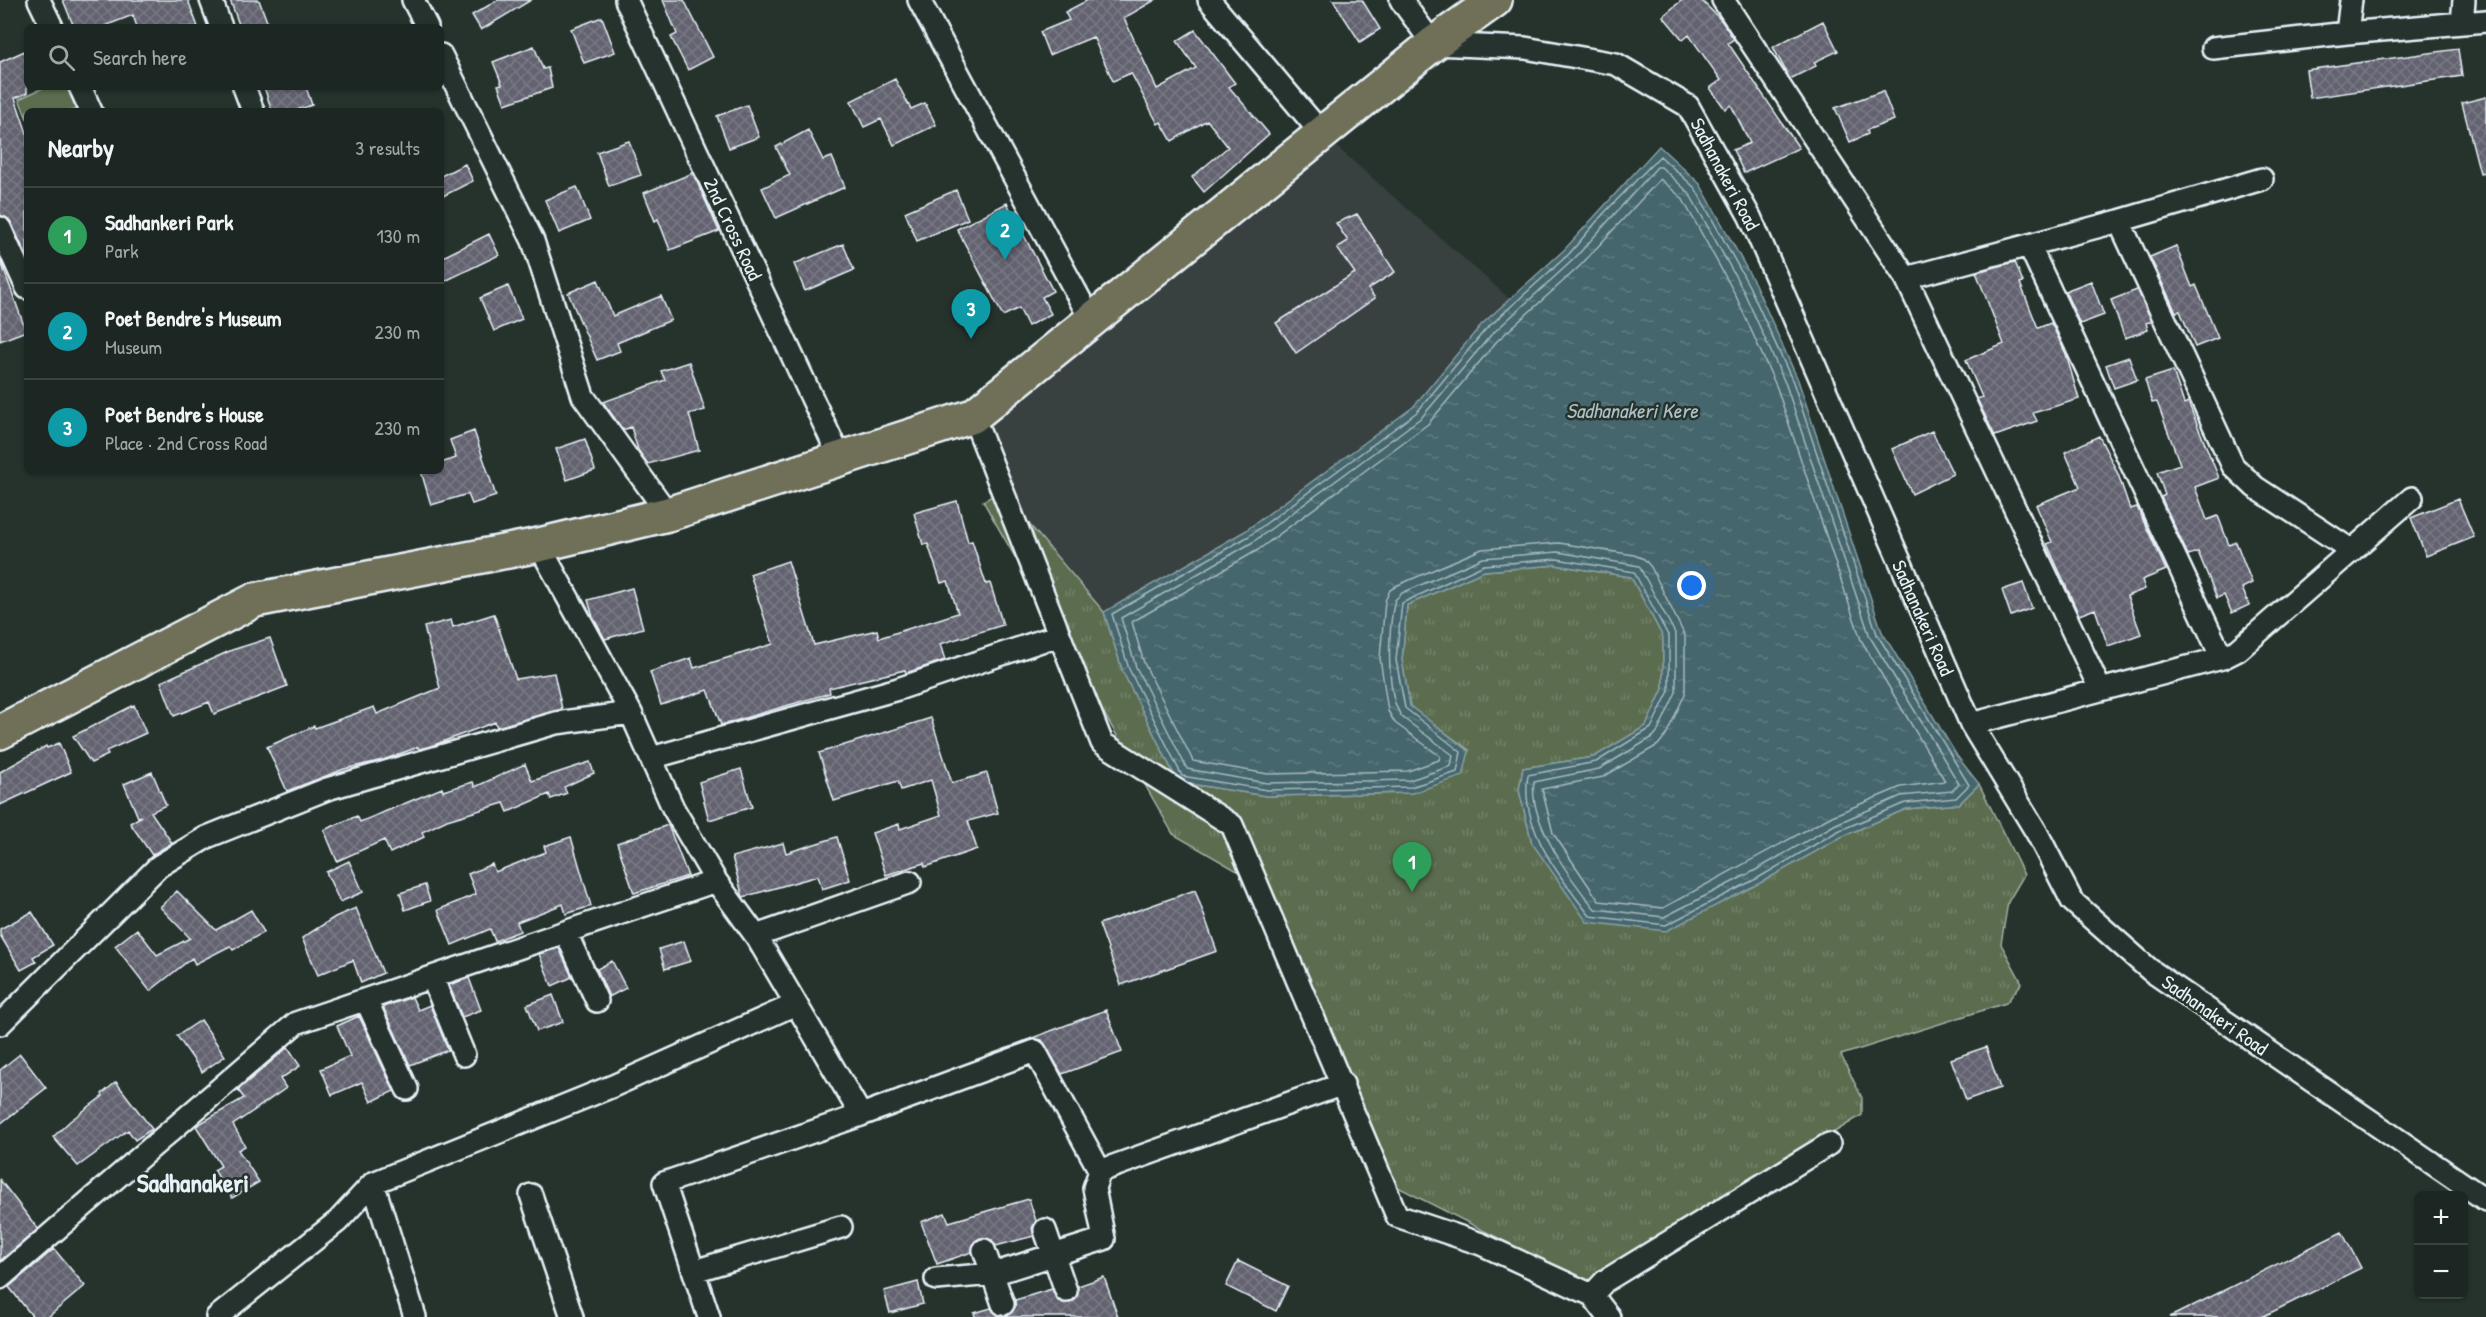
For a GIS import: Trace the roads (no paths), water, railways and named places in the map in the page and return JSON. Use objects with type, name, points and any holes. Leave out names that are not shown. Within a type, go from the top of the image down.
[{"type":"main road","points":[[0,732],[255,600],[539,545],[668,514],[973,416],[1432,44],[1495,0]]},
{"type":"street","points":[[39,0],[51,24]]},
{"type":"street","points":[[211,0],[220,24]]},
{"type":"street","points":[[413,0],[425,24]]},
{"type":"street","name":"2nd Cross Road","points":[[626,0],[840,458]]},
{"type":"street","points":[[919,0],[1090,321]]},
{"type":"street","points":[[1209,0],[1322,134]]},
{"type":"street","points":[[1401,0],[1432,44]]},
{"type":"street","points":[[1723,0],[1906,278],[2100,689]]},
{"type":"street","points":[[2347,33],[2351,0]]},
{"type":"street","points":[[2462,23],[2464,0]]},
{"type":"street","points":[[2213,48],[2486,21]]},
{"type":"street","name":"Sadhanakeri Road","points":[[1432,44],[1526,48],[1616,64],[1688,106],[1750,217],[1971,724],[2037,833],[2072,901],[2150,970],[2486,1200]]},
{"type":"street","points":[[444,61],[533,241],[583,396],[668,514]]},
{"type":"street","points":[[81,90],[90,108]]},
{"type":"street","points":[[245,90],[253,108]]},
{"type":"street","points":[[1906,278],[2119,221],[2262,179]]},
{"type":"street","points":[[2119,221],[2233,466],[2256,487],[2351,550]]},
{"type":"street","points":[[0,228],[24,281]]},
{"type":"street","points":[[2029,245],[2222,658]]},
{"type":"street","points":[[973,416],[1102,743],[1232,825],[1397,1216],[1481,1244],[1592,1295],[1609,1317]]},
{"type":"street","points":[[1971,724],[2222,658],[2238,650],[2412,498]]},
{"type":"street","points":[[539,545],[632,713],[673,808],[716,881],[756,936],[861,1115]]},
{"type":"street","points":[[651,758],[898,689],[1059,635]]},
{"type":"street","points":[[0,1024],[159,866],[207,837],[327,789],[556,723],[632,713]]},
{"type":"street","points":[[0,1278],[296,1023],[716,881]]},
{"type":"street","points":[[756,936],[910,882]]},
{"type":"street","points":[[566,933],[597,1001]]},
{"type":"street","points":[[432,977],[464,1055]]},
{"type":"street","points":[[366,1000],[407,1089]]},
{"type":"street","points":[[217,1317],[338,1221],[374,1183],[613,1086],[796,1004]]},
{"type":"street","points":[[709,1317],[664,1183],[861,1115],[1035,1051],[1100,1171],[1094,1188],[1104,1239],[993,1274],[936,1279]]},
{"type":"street","points":[[1100,1171],[1342,1084]]},
{"type":"street","points":[[1592,1295],[1605,1281],[1829,1144]]},
{"type":"street","points":[[374,1183],[416,1317]]},
{"type":"street","points":[[531,1195],[572,1317]]},
{"type":"street","points":[[694,1271],[841,1227]]},
{"type":"street","points":[[1045,1230],[1066,1291]]},
{"type":"street","points":[[984,1250],[1003,1304]]},
{"type":"water","name":"Sadhanakeri Kere","points":[[1659,146],[1700,184],[1755,284],[1798,380],[1882,632],[1957,756],[1979,784],[1959,804],[1906,809],[1841,837],[1760,883],[1666,931],[1587,922],[1532,843],[1519,790],[1523,768],[1594,757],[1646,726],[1663,689],[1663,637],[1631,577],[1556,565],[1484,571],[1407,605],[1402,660],[1410,706],[1469,751],[1463,776],[1412,793],[1266,796],[1178,782],[1123,672],[1104,612],[1245,531],[1413,407],[1481,325],[1564,250]]},
{"type":"place","name":"Poet Bendre's Museum","points":[[1005,260]]},
{"type":"place","name":"Poet Bendre's House","points":[[971,339]]},
{"type":"place","name":"Sadhankeri Park","points":[[1412,892]]},
{"type":"district","name":"Sadhanakeri","points":[[193,1183]]}]
